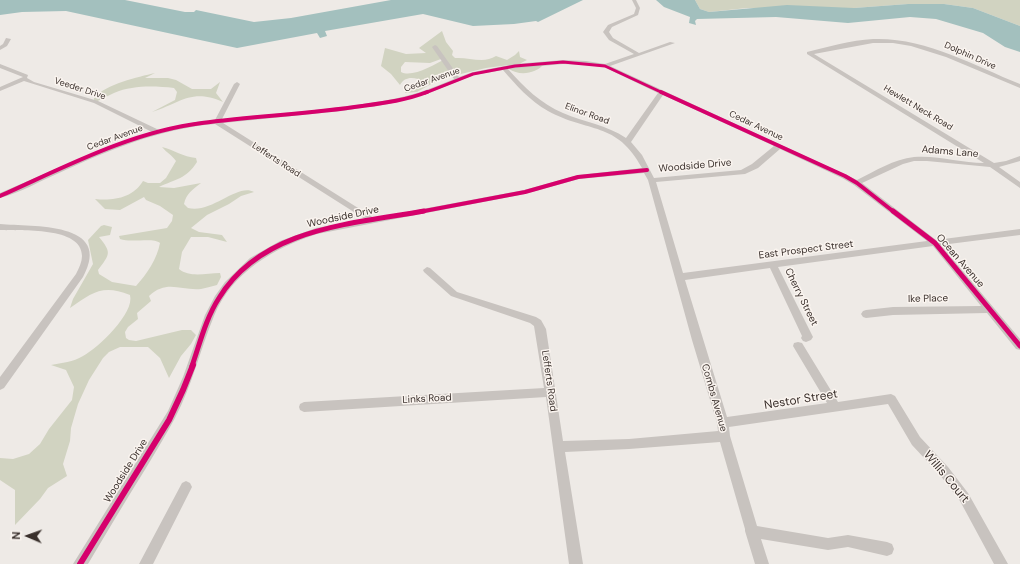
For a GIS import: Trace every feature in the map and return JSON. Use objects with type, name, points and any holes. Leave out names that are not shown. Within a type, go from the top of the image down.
[{"type":"street","points":[[634,0],[638,8],[636,15],[610,26],[607,29],[607,35],[639,55]]},
{"type":"street","points":[[0,48],[5,45],[8,39]]},
{"type":"street","name":"Dolphin Drive","points":[[816,52],[871,42],[911,44],[947,54],[1020,86]]},
{"type":"street","points":[[605,66],[672,43]]},
{"type":"street","points":[[435,47],[458,80]]},
{"type":"street","name":"Hewlett Neck Road","points":[[816,52],[810,53],[981,157],[1020,186]]},
{"type":"street","name":"Cedar Avenue","points":[[0,196],[110,147],[136,138],[182,126],[342,109],[389,102],[424,93],[473,74],[532,64],[563,62],[586,62],[605,66],[845,176],[857,183]]},
{"type":"street","name":"Veeder Drive","points":[[0,66],[26,76],[24,79],[32,83],[96,102],[158,132]]},
{"type":"street","name":"Elinor Road","points":[[504,68],[524,91],[543,106],[561,114],[603,128],[627,142],[647,170],[652,180],[667,232]]},
{"type":"street","points":[[0,89],[24,79]]},
{"type":"street","points":[[217,122],[237,84]]},
{"type":"street","points":[[627,142],[662,92]]},
{"type":"street","name":"Lefferts Road","points":[[217,122],[372,220]]},
{"type":"street","name":"Woodside Drive","points":[[652,180],[742,172],[755,166],[779,146]]},
{"type":"street","name":"Adams Lane","points":[[857,183],[904,161],[912,159],[932,158],[993,166],[1020,158]]},
{"type":"street","name":"Woodside Drive","points":[[80,564],[173,413],[188,378],[210,314],[220,296],[232,280],[253,260],[288,240],[316,231],[526,192],[578,177],[647,170]]},
{"type":"street","name":"Ocean Avenue","points":[[857,183],[935,243],[1020,346]]},
{"type":"street","points":[[0,228],[55,230],[70,234],[76,238],[86,253],[85,262],[80,275],[0,385]]},
{"type":"street","name":"Combs Avenue","points":[[667,232],[697,340],[723,424],[724,436],[751,531],[762,564]]},
{"type":"street","name":"East Prospect Street","points":[[680,277],[1020,232]]},
{"type":"street","name":"Cherry Street","points":[[773,265],[808,337],[806,338]]},
{"type":"street","name":"Lefferts Road","points":[[427,270],[454,294],[533,320],[538,323],[542,329],[576,564]]},
{"type":"street","name":"Ike Place","points":[[866,314],[893,310],[990,309]]},
{"type":"street","points":[[798,346],[835,407]]},
{"type":"street","name":"Links Road","points":[[304,407],[550,392]]},
{"type":"street","name":"Willis Court","points":[[882,400],[891,399],[916,441],[944,471],[964,497],[1001,564]]},
{"type":"street","name":"Nestor Street","points":[[723,424],[882,400]]},
{"type":"street","points":[[559,447],[629,444],[724,436]]},
{"type":"street","points":[[146,564],[186,487]]},
{"type":"street","points":[[751,531],[828,544],[848,541],[888,549]]},
{"type":"green space","points":[[695,0],[1020,0],[1020,26],[973,8],[944,4],[908,4],[854,8],[747,8],[709,12],[700,9]]},
{"type":"green space","points":[[442,31],[446,42],[453,51],[452,55],[455,58],[486,60],[496,56],[507,60],[519,51],[520,57],[527,60],[521,63],[519,67],[544,64],[537,70],[527,73],[518,73],[513,71],[509,69],[509,65],[486,68],[440,79],[417,92],[405,93],[407,89],[418,86],[420,81],[415,78],[410,78],[403,81],[400,85],[391,74],[381,66],[385,48],[406,54],[426,53],[419,48]],"holes":[[[445,59],[417,72],[401,72],[401,67],[405,62],[430,63]]]},
{"type":"green space","points":[[155,73],[145,78],[168,78],[176,80],[192,89],[211,89],[220,82],[216,93],[223,102],[202,96],[186,98],[152,112],[175,100],[177,92],[174,88],[136,87],[121,90],[94,103],[94,98],[99,93],[114,85]]},
{"type":"green space","points":[[162,147],[196,158],[197,162],[189,172],[176,180],[159,187],[174,188],[201,183],[186,197],[184,204],[188,208],[197,209],[206,207],[247,190],[254,192],[241,196],[207,215],[191,228],[199,232],[222,235],[227,242],[208,237],[191,237],[182,252],[179,269],[183,272],[193,274],[220,273],[221,277],[217,285],[207,288],[194,289],[168,287],[162,288],[149,296],[151,301],[137,313],[138,319],[128,327],[125,332],[126,338],[136,341],[182,330],[191,330],[196,335],[191,344],[181,356],[169,378],[160,358],[148,347],[120,347],[109,352],[103,358],[89,380],[78,404],[71,428],[70,441],[63,464],[67,476],[48,488],[40,499],[15,525],[15,490],[0,480],[0,458],[13,459],[29,454],[40,444],[49,429],[72,400],[74,387],[66,370],[51,365],[75,360],[90,352],[114,329],[127,311],[130,302],[130,295],[112,290],[105,290],[91,294],[70,308],[73,299],[93,264],[88,240],[101,226],[104,225],[112,227],[110,235],[99,237],[108,250],[108,254],[98,270],[99,274],[112,282],[136,286],[151,266],[157,255],[160,243],[153,240],[125,240],[120,239],[119,236],[167,228],[172,221],[173,215],[160,206],[146,200],[144,197],[120,210],[105,209],[95,199],[115,199],[128,195],[139,187],[143,181],[148,183],[160,183],[166,178],[176,161]]},
{"type":"water","points":[[0,0],[125,0],[185,12],[194,12],[196,10],[254,22],[291,18],[391,0],[583,0],[538,22],[473,26],[423,14],[325,31],[327,36],[320,38],[317,33],[237,48],[66,11],[22,12],[0,15]]},
{"type":"water","points":[[656,0],[695,0],[700,9],[709,12],[787,5],[854,8],[908,4],[944,4],[973,8],[1020,26],[1020,52],[1005,47],[983,33],[936,19],[910,17],[848,23],[776,17],[697,19],[695,21],[696,25],[689,23],[690,17],[664,7]]},
{"type":"cycle path","points":[[0,196],[111,147],[136,138],[171,129],[201,123],[342,109],[389,102],[424,93],[473,74],[515,66],[563,62],[586,63],[605,66],[845,176],[857,183],[935,243],[1020,346]]},
{"type":"cycle path","points":[[80,564],[172,414],[183,390],[205,327],[218,299],[228,284],[253,261],[283,243],[316,231],[525,192],[578,177],[647,170]]}]
